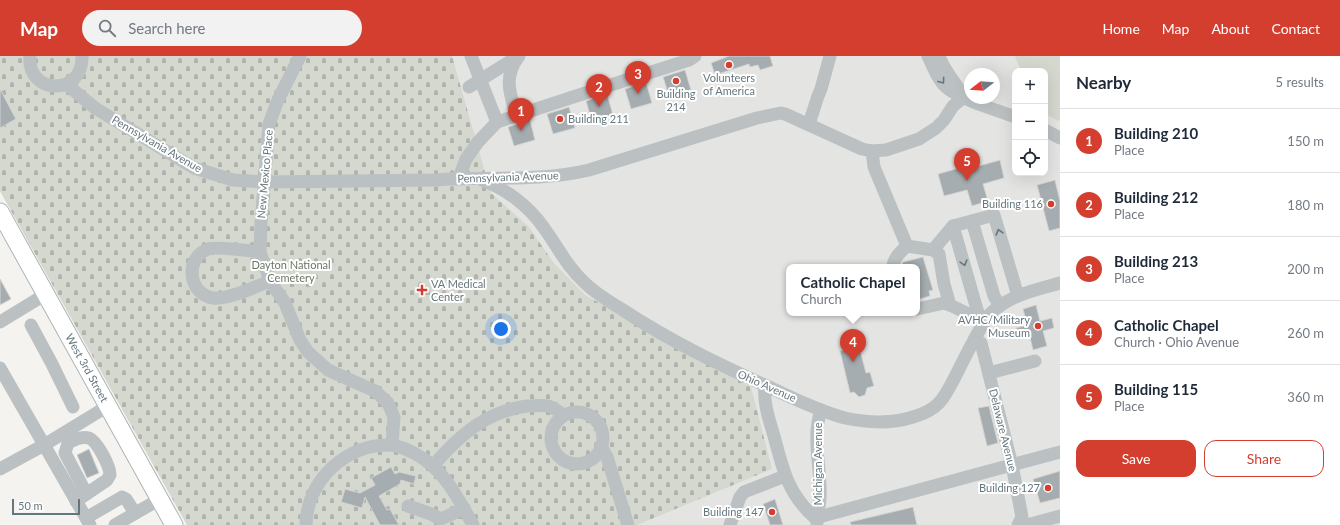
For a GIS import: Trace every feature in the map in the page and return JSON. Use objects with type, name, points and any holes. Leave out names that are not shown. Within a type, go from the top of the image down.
[{"type":"main road","name":"West 3rd Street","points":[[2,222],[46,294],[174,525]]},
{"type":"street","points":[[30,56],[32,70],[40,80],[51,86],[59,86],[74,80],[82,64],[82,56]]},
{"type":"street","name":"New Mexico Place","points":[[300,56],[278,100],[269,124],[260,252],[270,281],[285,303],[304,346],[315,360],[335,374],[375,391],[388,403],[394,417],[392,446]]},
{"type":"street","points":[[471,56],[475,84],[496,122]]},
{"type":"street","points":[[475,84],[518,56]]},
{"type":"street","points":[[516,115],[509,89],[509,78],[512,65],[518,56]]},
{"type":"street","points":[[459,178],[466,158],[496,122],[668,61],[689,60],[696,56]]},
{"type":"street","points":[[809,124],[830,56]]},
{"type":"street","points":[[928,56],[939,79],[947,88],[964,98]]},
{"type":"street","points":[[939,56],[946,71],[956,82],[964,98]]},
{"type":"street","name":"Pennsylvania Avenue","points":[[66,84],[95,108],[194,168],[233,180],[264,182],[548,177],[589,170],[757,118],[780,113],[786,114],[862,149],[872,152]]},
{"type":"street","points":[[907,246],[874,169],[872,152],[886,150],[919,139],[936,128],[944,120],[953,106],[964,98]]},
{"type":"street","points":[[980,104],[1012,116]]},
{"type":"street","points":[[1048,132],[1060,138]]},
{"type":"street","name":"Ohio Avenue","points":[[476,178],[499,188],[527,209],[544,228],[572,270],[594,291],[638,320],[700,354],[765,385],[821,410],[852,419],[887,422],[914,417],[926,412],[942,400],[949,390],[975,338],[989,314],[1018,296],[1030,291],[1060,284]]},
{"type":"street","points":[[933,250],[953,226],[994,215],[1018,296]]},
{"type":"street","points":[[972,220],[994,296],[1000,306]]},
{"type":"street","points":[[953,226],[978,313],[984,322]]},
{"type":"street","points":[[893,264],[902,250],[907,246],[933,250],[939,254],[944,284],[950,305]]},
{"type":"street","points":[[260,252],[220,248],[207,250],[200,254],[195,261],[192,270],[192,279],[201,292],[214,298],[232,295],[270,281]]},
{"type":"street","points":[[0,322],[46,294]]},
{"type":"street","points":[[920,308],[944,303],[984,322]]},
{"type":"street","points":[[30,325],[52,364],[73,407]]},
{"type":"street","name":"Delaware Avenue","points":[[975,338],[981,343],[1012,465],[1022,517],[1018,525]]},
{"type":"street","points":[[989,373],[1035,361]]},
{"type":"street","points":[[0,368],[44,445],[81,497],[88,521],[122,497],[126,499],[135,514]]},
{"type":"street","name":"Michigan Avenue","points":[[765,385],[764,396],[766,409],[782,468],[792,490],[816,521]]},
{"type":"street","points":[[0,468],[44,445],[108,406]]},
{"type":"street","points":[[433,466],[451,446],[474,426],[502,412],[521,407],[549,406],[564,415]]},
{"type":"street","name":"Michigan Avenue","points":[[816,521],[820,499],[816,430],[821,410]]},
{"type":"street","points":[[571,412],[587,414],[593,418],[602,431],[603,438],[601,446],[596,455],[585,462],[573,463],[561,458],[554,448],[552,436],[555,424],[564,415],[571,412]]},
{"type":"street","points":[[306,525],[309,507],[314,492],[330,470],[343,459],[358,452],[382,446],[399,447],[417,455],[433,466],[443,476],[464,508],[473,525]]},
{"type":"street","points":[[601,446],[607,457],[628,525]]},
{"type":"street","points":[[816,521],[1060,452]]},
{"type":"street","points":[[730,525],[740,497],[744,492],[785,476]]},
{"type":"street","points":[[115,525],[160,499]]},
{"type":"street","points":[[408,506],[431,514],[440,519],[464,508]]},
{"type":"street","points":[[1027,525],[1060,516]]},
{"type":"shaded area","name":"VA Medical Center","points":[[0,56],[1060,56],[1060,525],[187,525],[0,191]]},
{"type":"green space","name":"Dayton National Cemetery","points":[[0,56],[452,56],[491,193],[529,227],[553,262],[585,295],[751,387],[772,469],[637,525],[187,525],[0,191]]},
{"type":"green space","points":[[1015,56],[1060,56],[1060,119],[1058,121],[1048,116],[1048,68],[1020,68]]},
{"type":"building","name":"Volunteers of America","points":[[729,56],[770,56],[773,66],[760,70],[758,65],[750,67],[749,64],[715,75],[711,63]]},
{"type":"building","name":"Building 214","points":[[685,70],[691,90],[669,96],[663,77]]},
{"type":"building","points":[[646,82],[652,103],[631,109],[625,89]]},
{"type":"building","points":[[0,89],[16,119],[0,128]]},
{"type":"building","points":[[607,94],[613,115],[592,122],[586,101]]},
{"type":"building","name":"Building 211","points":[[569,107],[575,128],[553,134],[547,114]]},
{"type":"building","points":[[530,120],[535,140],[514,146],[508,127]]},
{"type":"building","points":[[973,157],[975,167],[1000,160],[1004,178],[983,184],[988,201],[972,206],[967,190],[944,196],[938,174],[959,168],[957,162]]},
{"type":"building","name":"Building 116","points":[[1055,180],[1060,201],[1060,228],[1049,231],[1037,185]]},
{"type":"building","points":[[923,257],[933,290],[929,291],[930,296],[920,299],[920,264],[902,264],[903,262]]},
{"type":"building","points":[[0,279],[11,299],[0,305]]},
{"type":"building","name":"AVHC/Military Museum","points":[[1036,305],[1040,321],[1052,318],[1054,328],[1043,331],[1047,346],[1033,350],[1029,333],[1018,336],[1016,328],[1027,325],[1023,309]]},
{"type":"building","points":[[859,346],[866,373],[870,372],[874,386],[867,388],[865,395],[859,397],[854,392],[850,393],[840,351]]},
{"type":"building","points":[[989,406],[998,443],[987,446],[978,408]]},
{"type":"building","points":[[89,449],[99,473],[87,478],[77,455]]},
{"type":"building","points":[[391,467],[395,474],[399,472],[416,476],[414,484],[401,480],[400,484],[379,496],[387,510],[390,509],[399,525],[380,525],[365,497],[362,508],[341,502],[345,489],[360,493],[375,485],[371,478]]},
{"type":"building","name":"Building 127","points":[[1060,471],[1060,498],[1040,503],[1033,479]]},
{"type":"building","name":"Building 147","points":[[775,499],[783,525],[770,525],[763,504]]},
{"type":"building","points":[[913,507],[917,525],[851,525],[850,522]]},
{"type":"place","name":"Volunteers of America","points":[[729,65]]},
{"type":"place","name":"Building 214","points":[[676,81]]},
{"type":"place","name":"Building 213","points":[[638,94]]},
{"type":"place","name":"Building 212","points":[[599,107]]},
{"type":"place","name":"Building 211","points":[[560,119]]},
{"type":"place","name":"Building 210","points":[[521,131]]},
{"type":"place","name":"Building 115","points":[[967,181]]},
{"type":"place","name":"Building 116","points":[[1051,204]]},
{"type":"place","name":"VA Medical Center","points":[[422,290]]},
{"type":"place","name":"AVHC/Military Museum","points":[[1038,326]]},
{"type":"place","name":"Catholic Chapel","points":[[853,362]]},
{"type":"place","name":"Building 127","points":[[1048,488]]},
{"type":"place","name":"Building 147","points":[[772,512]]}]
